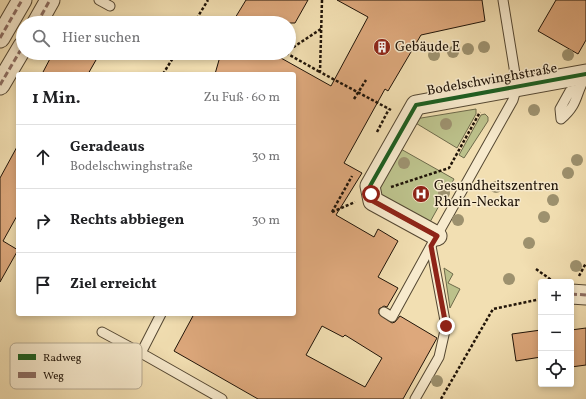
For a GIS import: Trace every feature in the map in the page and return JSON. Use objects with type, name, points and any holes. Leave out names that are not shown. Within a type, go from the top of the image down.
[{"type":"street","points":[[0,38],[22,0]]},
{"type":"street","points":[[41,16],[50,0]]},
{"type":"street","points":[[0,85],[16,58]]},
{"type":"street","name":"Bodelschwinghstraße","points":[[371,194],[370,186],[416,104],[517,86],[583,80]]},
{"type":"street","points":[[371,194],[373,201],[434,241]]},
{"type":"street","points":[[574,294],[586,295]]},
{"type":"lane","points":[[99,0],[110,6]]},
{"type":"lane","points":[[384,312],[392,317],[513,100],[517,86],[503,0]]},
{"type":"lane","points":[[415,399],[439,357],[446,326],[434,241]]},
{"type":"lane","points":[[142,351],[160,316]]},
{"type":"lane","points":[[102,332],[122,343]]},
{"type":"lane","points":[[142,354],[222,399]]},
{"type":"path","points":[[198,16],[208,0]]},
{"type":"path","points":[[320,72],[322,0]]},
{"type":"path","points":[[296,45],[321,29]]},
{"type":"path","points":[[296,59],[407,119]]},
{"type":"path","points":[[164,72],[172,60]]},
{"type":"path","points":[[354,100],[366,80]]},
{"type":"path","points":[[332,212],[371,194],[449,168],[492,91]]},
{"type":"path","points":[[536,269],[550,279]]},
{"type":"path","points":[[441,399],[493,308],[538,300]]},
{"type":"green space","points":[[476,109],[476,114],[457,148],[414,122],[415,119]]},
{"type":"green space","points":[[485,114],[488,117],[488,121],[464,158],[459,155],[481,115]]},
{"type":"green space","points":[[399,148],[454,179],[430,222],[384,200],[379,192],[380,181]]},
{"type":"green space","points":[[444,268],[453,274],[448,283],[460,289],[450,308]]},
{"type":"building","points":[[246,0],[308,0],[296,21],[296,16],[236,16]]},
{"type":"building","points":[[337,0],[482,0],[485,21],[421,35],[388,91],[385,89],[344,163],[362,173],[336,215],[374,237],[378,229],[398,241],[378,277],[398,288],[387,307],[384,306],[379,309],[379,314],[392,323],[395,322],[400,316],[437,338],[403,399],[258,399],[174,351],[193,316],[296,316],[296,72],[216,72],[219,60],[285,60],[331,86],[368,17]],"holes":[[[322,326],[343,337],[345,335],[382,358],[365,387],[306,355]]]},
{"type":"building","points":[[556,0],[586,0],[586,40],[578,54],[538,31]]},
{"type":"building","points":[[49,60],[96,60],[89,72],[43,72]]},
{"type":"building","points":[[16,149],[16,218],[3,241],[16,249],[16,254],[0,282],[0,178]]},
{"type":"building","points":[[586,328],[586,365],[574,367],[574,330]]},
{"type":"building","points":[[538,330],[538,357],[516,361],[512,334]]},
{"type":"marked path","points":[[0,38],[22,0]]},
{"type":"marked path","points":[[41,16],[50,0]]},
{"type":"marked path","points":[[0,85],[16,58]]},
{"type":"marked path","points":[[574,294],[586,295]]},
{"type":"cycle path","points":[[437,236],[373,201],[370,186],[416,105],[586,74]]},
{"type":"place","name":"Gebäude E","points":[[382,47]]},
{"type":"place","name":"Gesundheitszentren Rhein-Neckar","points":[[421,194]]},
{"type":"route","points":[[371,194],[373,201],[437,236],[431,246],[446,326]]}]
